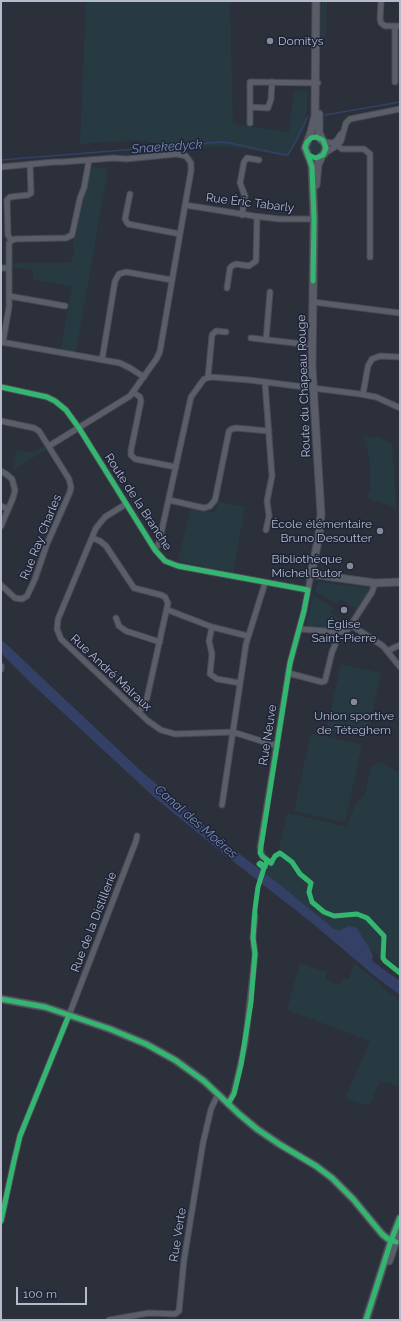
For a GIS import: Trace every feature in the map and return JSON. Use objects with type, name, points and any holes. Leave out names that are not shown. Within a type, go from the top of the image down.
[{"type":"street","points":[[316,1],[319,130],[326,148],[324,154]]},
{"type":"street","points":[[320,1],[315,116],[305,148],[308,155],[314,158],[324,154],[336,144],[347,122],[351,119],[400,109]]},
{"type":"street","points":[[381,1],[381,23],[385,26],[397,26],[395,82]]},
{"type":"street","points":[[250,123],[250,82],[317,83]]},
{"type":"street","points":[[250,108],[268,108],[271,99],[272,82]]},
{"type":"street","points":[[307,141],[313,137],[336,144],[344,149],[364,149],[370,154],[370,257]]},
{"type":"street","points":[[1,167],[103,159],[126,159],[177,154],[186,156],[191,166],[159,353],[156,360],[133,392],[128,397],[49,446],[36,429],[1,421]]},
{"type":"street","name":"Route du Chapeau Rouge","points":[[311,574],[319,536],[321,514],[313,388],[312,302],[314,219],[319,163],[324,154]]},
{"type":"street","name":"Route du Chapeau Rouge","points":[[308,155],[311,164],[314,219]]},
{"type":"street","points":[[242,215],[245,196],[240,183],[244,162],[247,158],[259,160]]},
{"type":"street","points":[[11,240],[66,238],[72,235],[80,196],[84,188],[89,160]]},
{"type":"street","points":[[11,240],[8,235],[6,200],[10,196],[28,195],[30,193],[30,164]]},
{"type":"street","points":[[130,194],[126,217],[128,224],[180,234]]},
{"type":"street","name":"Rue Éric Tabarly","points":[[185,205],[257,217],[314,219]]},
{"type":"street","points":[[227,288],[230,268],[232,266],[236,264],[251,266],[257,260],[257,217]]},
{"type":"street","points":[[11,240],[9,244],[9,309],[2,342],[124,365],[144,377]]},
{"type":"street","points":[[1,268],[9,268]]},
{"type":"street","points":[[102,360],[115,281],[118,274],[126,272],[172,280]]},
{"type":"street","points":[[266,340],[270,292]]},
{"type":"street","points":[[9,296],[65,306]]},
{"type":"street","points":[[312,302],[400,313]]},
{"type":"street","points":[[208,377],[212,335],[216,331],[226,332]]},
{"type":"street","points":[[251,338],[312,344]]},
{"type":"street","points":[[363,394],[368,366],[372,359],[380,356],[400,357]]},
{"type":"street","points":[[155,550],[159,543],[192,396],[202,381],[208,377],[265,382],[363,394],[376,397],[400,408]]},
{"type":"street","points":[[265,382],[272,478],[267,501],[268,516],[266,530]]},
{"type":"street","name":"Route de la Branche","points":[[1,387],[53,400],[66,410],[155,550],[163,559],[176,566],[308,590]]},
{"type":"street","points":[[133,392],[140,397],[141,401],[131,455],[136,459],[176,468]]},
{"type":"street","points":[[169,500],[204,508],[210,506],[215,500],[229,431],[235,428],[269,431]]},
{"type":"street","name":"Rue Ray Charles","points":[[1,585],[15,598],[22,599],[27,596],[38,571],[45,547],[71,490],[70,481],[49,446]]},
{"type":"street","points":[[1,471],[11,478],[14,486],[14,494],[1,526]]},
{"type":"street","name":"Rue André Malraux","points":[[126,504],[102,520],[97,526],[58,619],[58,633],[66,644],[156,728],[170,733],[233,732],[277,746]]},
{"type":"street","points":[[1,506],[8,509]]},
{"type":"street","points":[[92,538],[100,541],[106,546],[134,588],[161,595],[165,597],[168,603],[168,610],[146,700],[139,712]]},
{"type":"street","points":[[311,574],[375,583],[400,582]]},
{"type":"street","name":"Rue Neuve","points":[[271,863],[262,856],[260,849],[288,674],[305,607],[311,574]]},
{"type":"street","points":[[222,805],[248,636],[265,582]]},
{"type":"street","points":[[299,629],[345,632],[373,590],[375,583]]},
{"type":"street","points":[[168,610],[212,628],[248,636]]},
{"type":"street","points":[[116,618],[119,626],[126,632],[160,642]]},
{"type":"street","points":[[351,625],[382,645],[400,668]]},
{"type":"street","points":[[212,628],[209,641],[212,654],[210,674],[216,679],[240,683]]},
{"type":"street","points":[[288,674],[322,682],[325,681],[332,652],[335,646],[336,632]]},
{"type":"street","points":[[387,651],[400,645]]},
{"type":"street","name":"Rue de la Distillerie","points":[[1,1221],[20,1136],[69,1015],[137,836]]},
{"type":"street","points":[[228,1104],[234,1092],[246,1040],[255,955],[253,938],[255,916]]},
{"type":"street","points":[[1,999],[36,1005],[115,1031],[149,1045],[185,1066],[265,1135],[316,1166],[332,1178],[347,1192],[380,1232],[393,1241]]},
{"type":"street","name":"Rue Verte","points":[[109,1320],[146,1313],[175,1314],[179,1311],[184,1260],[203,1143],[212,1107],[218,1094]]},
{"type":"street","points":[[368,1216],[382,1228],[397,1232]]},
{"type":"street","points":[[366,1320],[397,1232],[400,1218]]},
{"type":"street","points":[[370,1320],[393,1241]]},
{"type":"shaded area","points":[[86,1],[230,1],[233,124],[289,132],[294,90],[308,92],[305,127],[288,157],[236,147],[189,147],[135,140],[80,144]]},
{"type":"shaded area","points":[[322,1],[327,1],[326,35],[321,39]]},
{"type":"shaded area","points":[[312,141],[318,141],[322,145],[322,151],[318,155],[312,155],[308,151],[308,145]]},
{"type":"shaded area","points":[[90,167],[108,169],[76,352],[61,349],[72,286],[33,280],[33,269],[12,268],[12,263],[71,263],[74,254],[73,239],[75,236]]},
{"type":"shaded area","points":[[364,434],[373,438],[377,436],[392,444],[396,508],[367,498],[370,489],[370,461]]},
{"type":"shaded area","points":[[44,446],[46,450],[12,470],[17,450],[32,453]]},
{"type":"shaded area","points":[[218,502],[245,507],[233,572],[178,561],[191,509],[215,512]]},
{"type":"shaded area","points":[[319,582],[370,589],[356,611],[340,599],[337,604],[314,591]]},
{"type":"shaded area","points":[[313,595],[334,608],[331,613],[345,622],[346,620],[350,622],[345,629],[306,627]]},
{"type":"shaded area","name":"Union sportive de Téteghem","points":[[341,664],[381,673],[367,738],[326,730]]},
{"type":"shaded area","points":[[311,733],[362,745],[345,822],[294,811]]},
{"type":"shaded area","points":[[381,762],[400,773],[400,974],[370,949],[362,935],[349,926],[340,930],[334,929],[264,873],[276,858],[288,813],[347,827],[355,805],[365,794],[371,766]]},
{"type":"shaded area","points":[[300,963],[326,972],[326,980],[340,985],[343,978],[349,979],[354,963],[379,983],[382,988],[400,1000],[400,1086],[380,1081],[369,1106],[345,1098],[370,1041],[287,1010]]},
{"type":"water","name":"Canal des Moëres","points":[[1,639],[140,770],[225,843],[279,884],[334,929],[340,930],[349,926],[357,928],[370,949],[373,956],[372,961],[400,981],[400,995],[154,797],[32,684],[1,653]]},
{"type":"waterway","name":"Snaekedyck","points":[[325,115],[400,102]]},
{"type":"waterway","name":"Snaekedyck","points":[[1,160],[221,142],[285,155],[288,154],[295,143],[308,116]]},
{"type":"cycle path","points":[[308,155],[316,158],[323,155],[326,148],[323,140],[316,137],[311,138],[305,147],[312,167],[314,219],[313,281]]},
{"type":"cycle path","points":[[1,387],[47,397],[55,401],[66,410],[79,428],[155,550],[165,561],[178,566],[308,590],[290,663],[260,853],[271,863],[275,856],[280,853],[292,862],[300,874],[311,883],[309,892],[312,902],[324,912],[334,916],[357,914],[367,918],[384,936],[383,958],[400,973]]},
{"type":"cycle path","points":[[228,1104],[234,1094],[241,1065],[251,1002],[255,953],[253,938],[255,909],[258,887],[264,868],[259,864],[260,863],[265,867],[267,860]]},
{"type":"cycle path","points":[[1,999],[45,1007],[110,1029],[146,1044],[175,1060],[204,1081],[257,1129],[316,1166],[332,1178],[353,1199],[382,1234],[388,1239],[396,1242]]},
{"type":"cycle path","points":[[1,1221],[20,1136],[69,1015]]},
{"type":"cycle path","points":[[366,1320],[391,1241],[400,1218]]},
{"type":"place","name":"Domitys","points":[[270,41]]},
{"type":"place","name":"École élémentaire Bruno Desoutter","points":[[380,531]]},
{"type":"place","name":"Bibliothèque Michel Butor","points":[[350,566]]},
{"type":"place","name":"Église Saint-Pierre","points":[[344,610]]},
{"type":"place","name":"Union sportive de Téteghem","points":[[354,702]]}]
